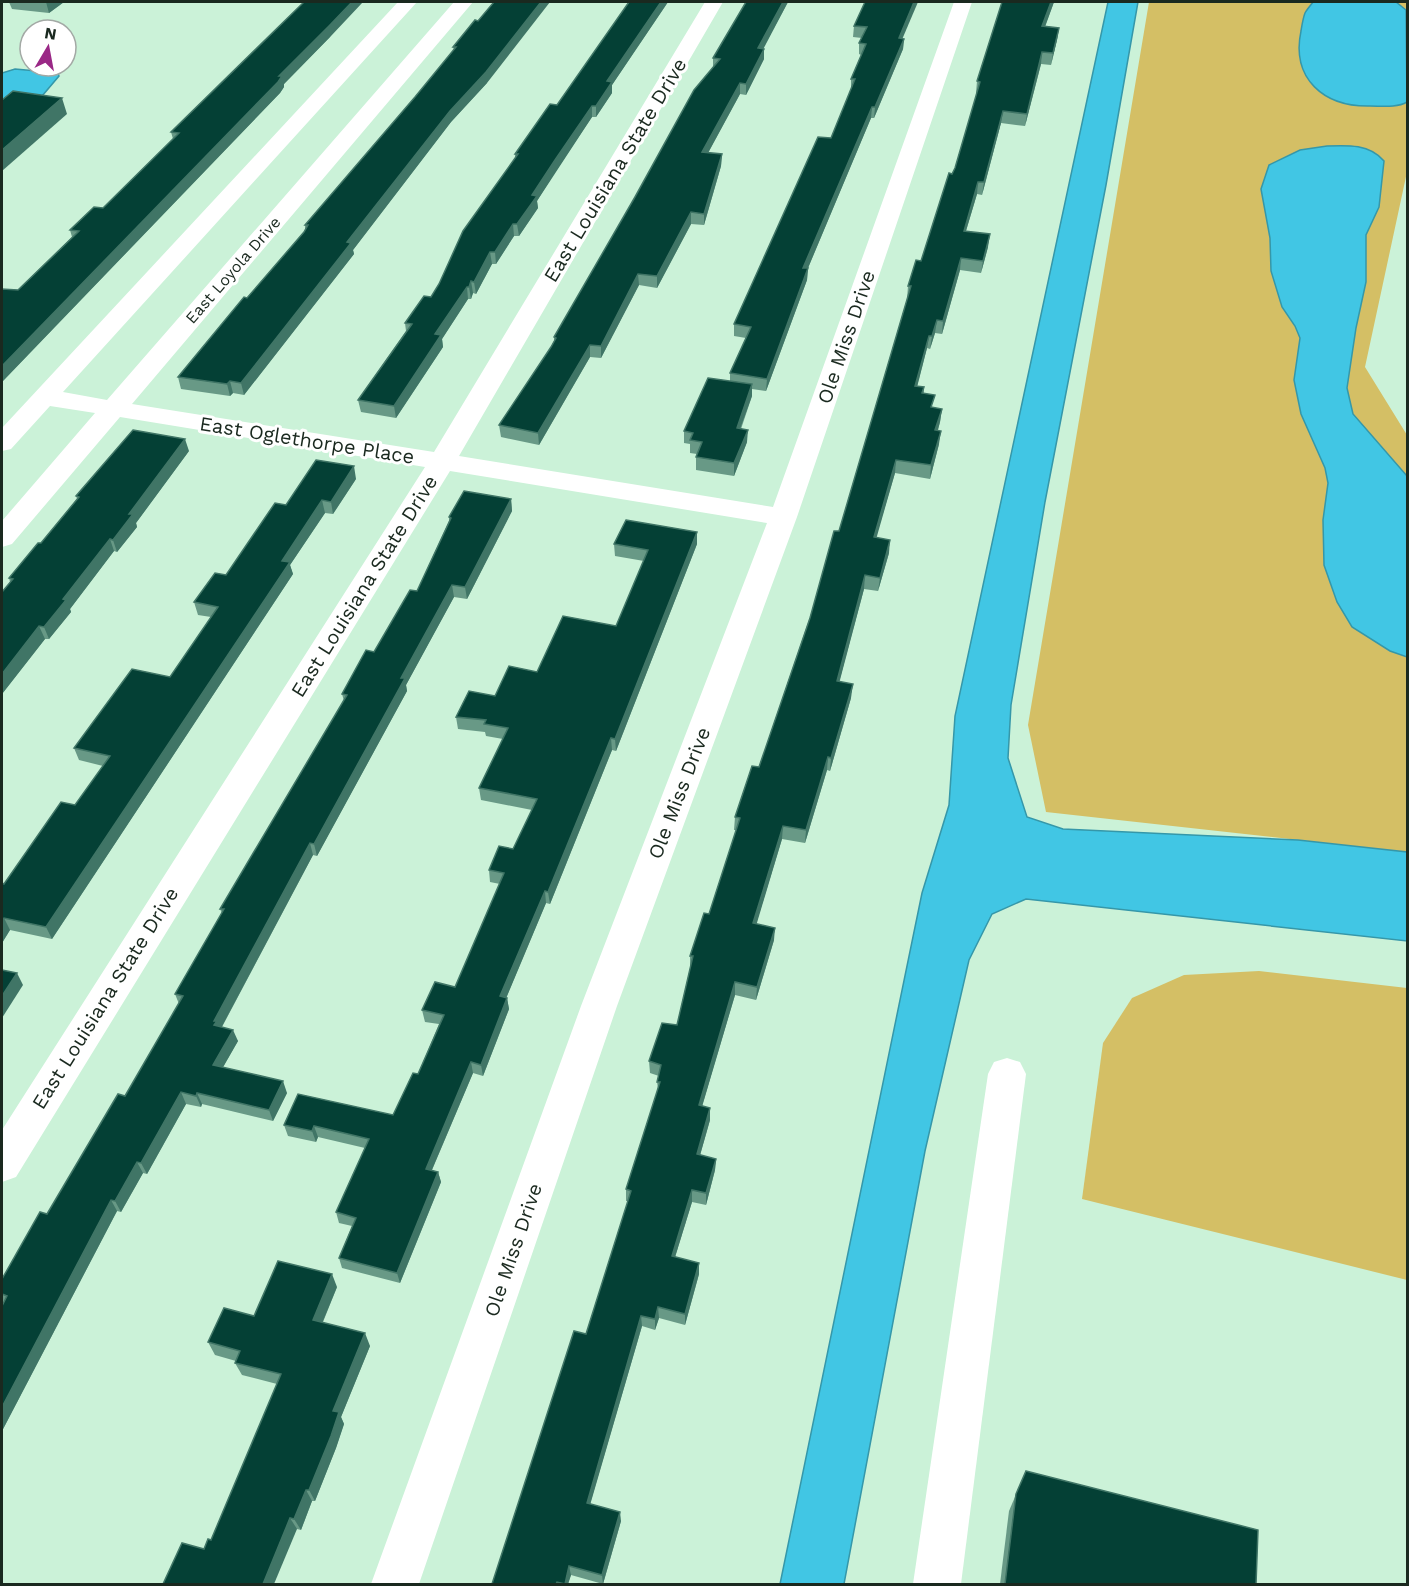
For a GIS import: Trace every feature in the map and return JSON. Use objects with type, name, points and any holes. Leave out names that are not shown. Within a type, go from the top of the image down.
[{"type":"street","points":[[2,443],[408,2]]},
{"type":"street","name":"East Loyola Drive","points":[[2,538],[464,2]]},
{"type":"street","name":"East Louisiana State Drive","points":[[2,1164],[442,462],[714,2]]},
{"type":"street","name":"Ole Miss Drive","points":[[395,1584],[599,1006],[783,517],[963,2]]},
{"type":"street","name":"East Oglethorpe Place","points":[[44,397],[783,517]]},
{"type":"street","points":[[937,1584],[1007,1074]]},
{"type":"shaded area","points":[[1149,2],[1407,2],[1407,172],[1365,367],[1407,435],[1407,852],[1046,812],[1028,725]]},
{"type":"shaded area","points":[[1259,971],[1407,988],[1407,1280],[1082,1199],[1103,1043],[1132,998],[1184,975]]},
{"type":"water","points":[[1108,2],[1138,2],[1106,185],[1045,502],[1011,705],[1008,758],[1027,817],[1063,829],[1298,840],[1407,852],[1407,941],[1026,899],[992,914],[969,960],[925,1151],[844,1584],[780,1584],[922,893],[949,805],[955,716]]},
{"type":"water","points":[[1313,2],[1396,2],[1406,10],[1407,102],[1389,106],[1353,105],[1325,95],[1314,87],[1301,63],[1299,48],[1304,15]]},
{"type":"water","points":[[15,69],[18,69],[18,78],[57,78],[42,96],[2,111],[2,73]]},
{"type":"water","points":[[1327,146],[1351,146],[1365,149],[1372,151],[1384,161],[1379,207],[1366,235],[1366,282],[1347,388],[1353,414],[1407,476],[1407,657],[1390,651],[1352,627],[1337,602],[1324,565],[1323,520],[1328,483],[1325,468],[1301,414],[1294,380],[1300,338],[1282,307],[1271,271],[1270,238],[1261,189],[1269,165],[1300,150]]},
{"type":"building","points":[[304,2],[352,2],[279,76],[282,76],[278,82],[2,366],[2,289],[18,290],[79,231],[70,230],[94,207],[103,208],[179,133],[171,132]]},
{"type":"building","points":[[494,2],[541,2],[486,72],[450,111],[347,242],[351,243],[241,383],[230,381],[227,384],[178,377],[244,297],[247,298],[304,232],[308,225],[305,225],[415,97],[475,20],[478,21]]},
{"type":"building","points":[[629,2],[661,2],[607,81],[612,82],[596,106],[592,106],[532,195],[537,196],[517,224],[513,224],[495,252],[490,252],[474,282],[471,281],[435,334],[441,335],[394,406],[358,400],[412,324],[405,323],[424,296],[431,297],[463,231],[518,154],[515,154],[550,104],[557,105]]},
{"type":"building","points":[[746,2],[783,2],[758,48],[764,49],[746,84],[740,83],[702,152],[722,154],[704,214],[691,212],[657,276],[638,274],[601,346],[590,345],[538,433],[499,425],[551,347],[556,338],[554,337],[694,90],[720,59],[713,58]]},
{"type":"building","points":[[865,2],[914,2],[899,38],[904,39],[875,107],[872,107],[803,268],[808,268],[767,379],[730,373],[751,327],[734,324],[818,137],[831,138],[855,79],[851,79],[866,44],[859,43],[867,27],[854,26]]},
{"type":"building","points":[[1002,2],[1051,2],[1042,26],[1059,28],[1053,53],[1042,52],[1027,114],[1003,111],[984,182],[978,182],[964,231],[990,234],[983,261],[961,258],[943,321],[937,320],[932,336],[929,336],[915,386],[924,387],[922,393],[935,395],[931,407],[942,409],[935,430],[941,431],[931,465],[896,460],[874,537],[890,540],[880,578],[865,575],[837,681],[853,684],[831,758],[828,757],[806,830],[783,826],[753,923],[775,928],[757,987],[735,982],[699,1105],[710,1108],[697,1154],[716,1159],[706,1193],[692,1190],[672,1256],[699,1263],[685,1314],[658,1307],[655,1319],[641,1316],[587,1503],[620,1512],[602,1575],[569,1566],[565,1584],[557,1582],[556,1584],[492,1584],[574,1331],[586,1334],[631,1191],[626,1189],[660,1082],[657,1082],[661,1065],[649,1061],[662,1023],[677,1025],[693,956],[690,956],[704,913],[709,914],[740,818],[735,817],[752,766],[759,767],[810,618],[834,531],[839,531],[911,286],[908,286],[916,260],[921,261],[949,173],[952,174],[955,168],[980,82],[977,81]]},
{"type":"building","points":[[13,91],[62,98],[2,150],[2,100]]},
{"type":"building","points":[[708,378],[752,384],[737,428],[748,430],[734,463],[696,457],[702,442],[690,440],[693,433],[684,431]]},
{"type":"building","points":[[133,430],[185,439],[129,514],[133,514],[113,540],[110,539],[63,599],[66,600],[44,627],[39,626],[2,674],[2,592],[13,579],[9,578],[38,543],[41,543],[79,497],[76,496]]},
{"type":"building","points":[[316,460],[354,466],[331,502],[322,500],[282,561],[290,562],[46,927],[4,918],[2,922],[2,883],[4,884],[61,802],[75,805],[110,756],[74,748],[132,669],[170,677],[218,607],[194,602],[215,573],[226,575],[275,503],[286,505]]},
{"type":"building","points":[[464,491],[511,499],[465,587],[452,585],[401,678],[405,678],[314,844],[310,843],[214,1021],[217,1021],[214,1025],[233,1030],[213,1065],[283,1081],[269,1110],[197,1093],[196,1096],[181,1092],[141,1163],[137,1162],[115,1201],[111,1200],[2,1407],[2,1306],[7,1296],[2,1294],[2,1279],[40,1212],[47,1214],[118,1094],[125,1096],[183,996],[175,994],[224,909],[220,909],[347,695],[342,694],[366,650],[374,652],[410,590],[417,591],[451,518],[449,517]]},
{"type":"building","points":[[626,520],[697,532],[615,739],[611,738],[548,892],[545,891],[500,996],[507,998],[481,1065],[471,1062],[426,1169],[438,1172],[397,1273],[339,1258],[356,1218],[336,1212],[369,1139],[314,1126],[312,1131],[284,1125],[298,1094],[393,1115],[413,1073],[418,1074],[444,1015],[422,1010],[435,982],[455,987],[504,873],[489,870],[499,846],[513,849],[537,799],[479,788],[508,728],[484,724],[486,720],[456,717],[469,691],[495,696],[509,666],[537,672],[563,616],[616,626],[648,550],[614,544]]},
{"type":"building","points":[[2,970],[17,973],[2,996]]},
{"type":"building","points":[[278,1261],[332,1274],[313,1320],[365,1333],[333,1411],[339,1412],[331,1436],[309,1490],[306,1490],[294,1519],[290,1518],[263,1584],[163,1584],[182,1543],[204,1549],[208,1539],[211,1540],[281,1374],[235,1363],[240,1351],[208,1342],[224,1308],[254,1316]]},
{"type":"building","points":[[1026,1471],[1258,1530],[1256,1584],[1005,1584],[1016,1494]]}]
